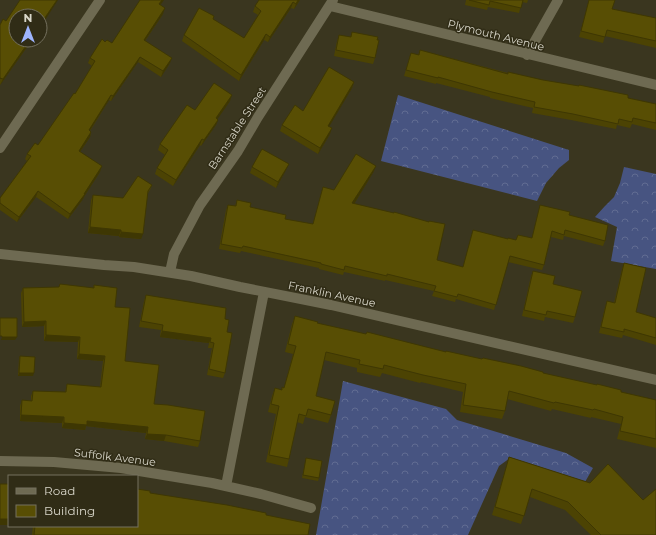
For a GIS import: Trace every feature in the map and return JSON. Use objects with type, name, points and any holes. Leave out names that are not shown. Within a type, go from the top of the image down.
[{"type":"street","points":[[0,148],[100,0]]},
{"type":"street","points":[[527,55],[558,0]]},
{"type":"street","name":"Plymouth Avenue","points":[[332,3],[527,55],[656,85]]},
{"type":"street","name":"Barnstable Street","points":[[170,272],[174,254],[200,205],[238,151],[258,117],[332,3]]},
{"type":"street","name":"Franklin Avenue","points":[[0,254],[134,267],[191,276],[331,305],[656,380]]},
{"type":"street","points":[[226,486],[264,292]]},
{"type":"street","name":"Suffolk Avenue","points":[[0,461],[54,462],[121,468],[226,486],[312,508]]},
{"type":"green space","points":[[398,95],[569,150],[569,160],[559,168],[546,183],[537,201],[381,161]]},
{"type":"green space","points":[[624,167],[656,174],[656,269],[611,261],[617,227],[595,217],[614,197],[620,183]]},
{"type":"green space","points":[[343,381],[446,409],[457,420],[566,453],[593,468],[585,482],[510,458],[499,466],[468,535],[316,535]]},
{"type":"building","points":[[20,0],[57,0],[48,13],[48,8],[15,8]]},
{"type":"building","points":[[140,0],[162,0],[159,4],[165,8],[144,40],[172,58],[163,71],[140,57],[113,96],[111,95],[89,130],[91,132],[79,151],[102,166],[85,194],[70,214],[38,191],[19,217],[0,203],[0,198],[31,156],[27,154],[35,143],[38,145],[74,93],[75,94],[95,61],[90,58],[102,39],[105,42],[107,40],[112,43]]},
{"type":"building","points":[[259,0],[298,0],[296,4],[293,2],[270,37],[266,34],[241,75],[184,35],[199,8],[214,16],[213,19],[244,38],[261,11],[255,6]]},
{"type":"building","points":[[469,0],[523,0],[521,8],[490,1],[489,5]]},
{"type":"building","points":[[589,0],[615,0],[612,9],[656,18],[656,41],[607,30],[605,37],[581,31]]},
{"type":"building","points":[[8,18],[8,48],[24,48],[3,79],[0,78],[0,25],[3,19],[6,21]]},
{"type":"building","points":[[352,32],[378,37],[377,40],[379,40],[375,58],[336,50],[339,35],[351,37]]},
{"type":"building","points":[[420,50],[508,74],[508,72],[543,80],[579,85],[628,95],[628,98],[656,104],[656,123],[633,118],[632,122],[619,119],[618,124],[534,107],[535,102],[406,70],[411,53],[419,55]]},
{"type":"building","points":[[329,67],[354,82],[328,126],[332,128],[320,148],[282,125],[295,105],[303,111]]},
{"type":"building","points":[[214,83],[232,95],[216,118],[218,120],[204,140],[202,139],[176,180],[157,168],[168,150],[160,144],[187,105],[195,110]]},
{"type":"building","points":[[262,149],[289,164],[278,182],[252,167]]},
{"type":"building","points":[[356,154],[376,166],[352,203],[394,212],[429,222],[445,224],[437,260],[463,267],[473,230],[508,239],[516,240],[518,235],[532,238],[540,205],[570,212],[569,215],[608,225],[605,241],[565,230],[564,235],[552,231],[544,265],[510,256],[496,305],[458,294],[457,297],[434,291],[436,286],[387,274],[387,276],[345,266],[344,270],[321,263],[243,246],[242,248],[221,244],[228,205],[236,206],[237,200],[251,203],[250,207],[286,215],[285,219],[313,224],[323,187],[334,190]]},
{"type":"building","points":[[138,176],[152,185],[148,191],[143,234],[90,227],[93,195],[123,198]]},
{"type":"building","points":[[624,263],[646,268],[636,312],[656,318],[656,338],[624,329],[624,332],[601,327],[607,301],[615,303]]},
{"type":"building","points":[[533,271],[555,276],[553,284],[582,291],[575,317],[547,311],[546,315],[524,310]]},
{"type":"building","points":[[60,284],[94,288],[94,285],[117,288],[115,307],[130,308],[125,361],[159,365],[154,404],[205,411],[200,441],[166,435],[147,434],[148,427],[87,421],[87,425],[64,423],[64,417],[21,415],[22,400],[32,401],[33,391],[66,392],[67,384],[101,387],[105,356],[79,354],[80,337],[46,335],[46,321],[24,322],[23,288],[59,287]]},
{"type":"building","points":[[146,295],[226,308],[225,319],[229,320],[227,332],[232,333],[225,373],[209,369],[214,343],[210,342],[211,338],[162,331],[163,325],[141,321]]},
{"type":"building","points":[[295,316],[318,322],[317,323],[366,334],[367,332],[446,352],[521,366],[543,373],[597,384],[621,390],[621,392],[656,400],[656,439],[620,431],[623,417],[594,409],[554,403],[509,391],[505,411],[463,405],[466,384],[384,365],[383,369],[359,364],[360,360],[326,352],[316,396],[335,401],[331,415],[308,409],[306,416],[299,414],[289,459],[269,455],[279,406],[271,404],[275,388],[282,390],[282,387],[284,388],[296,346],[288,344]]},
{"type":"building","points":[[0,318],[17,318],[17,337],[0,336]]},
{"type":"building","points":[[20,356],[35,357],[34,373],[19,373]]},
{"type":"building","points":[[509,457],[590,483],[608,464],[643,500],[656,489],[656,535],[601,535],[568,502],[532,489],[524,516],[495,507]]},
{"type":"building","points":[[306,458],[322,461],[319,478],[303,475]]},
{"type":"building","points":[[0,484],[8,484],[8,519],[0,519]]},
{"type":"building","points":[[138,489],[150,491],[150,493],[227,505],[310,524],[308,535],[34,535],[35,527],[138,527]]}]
